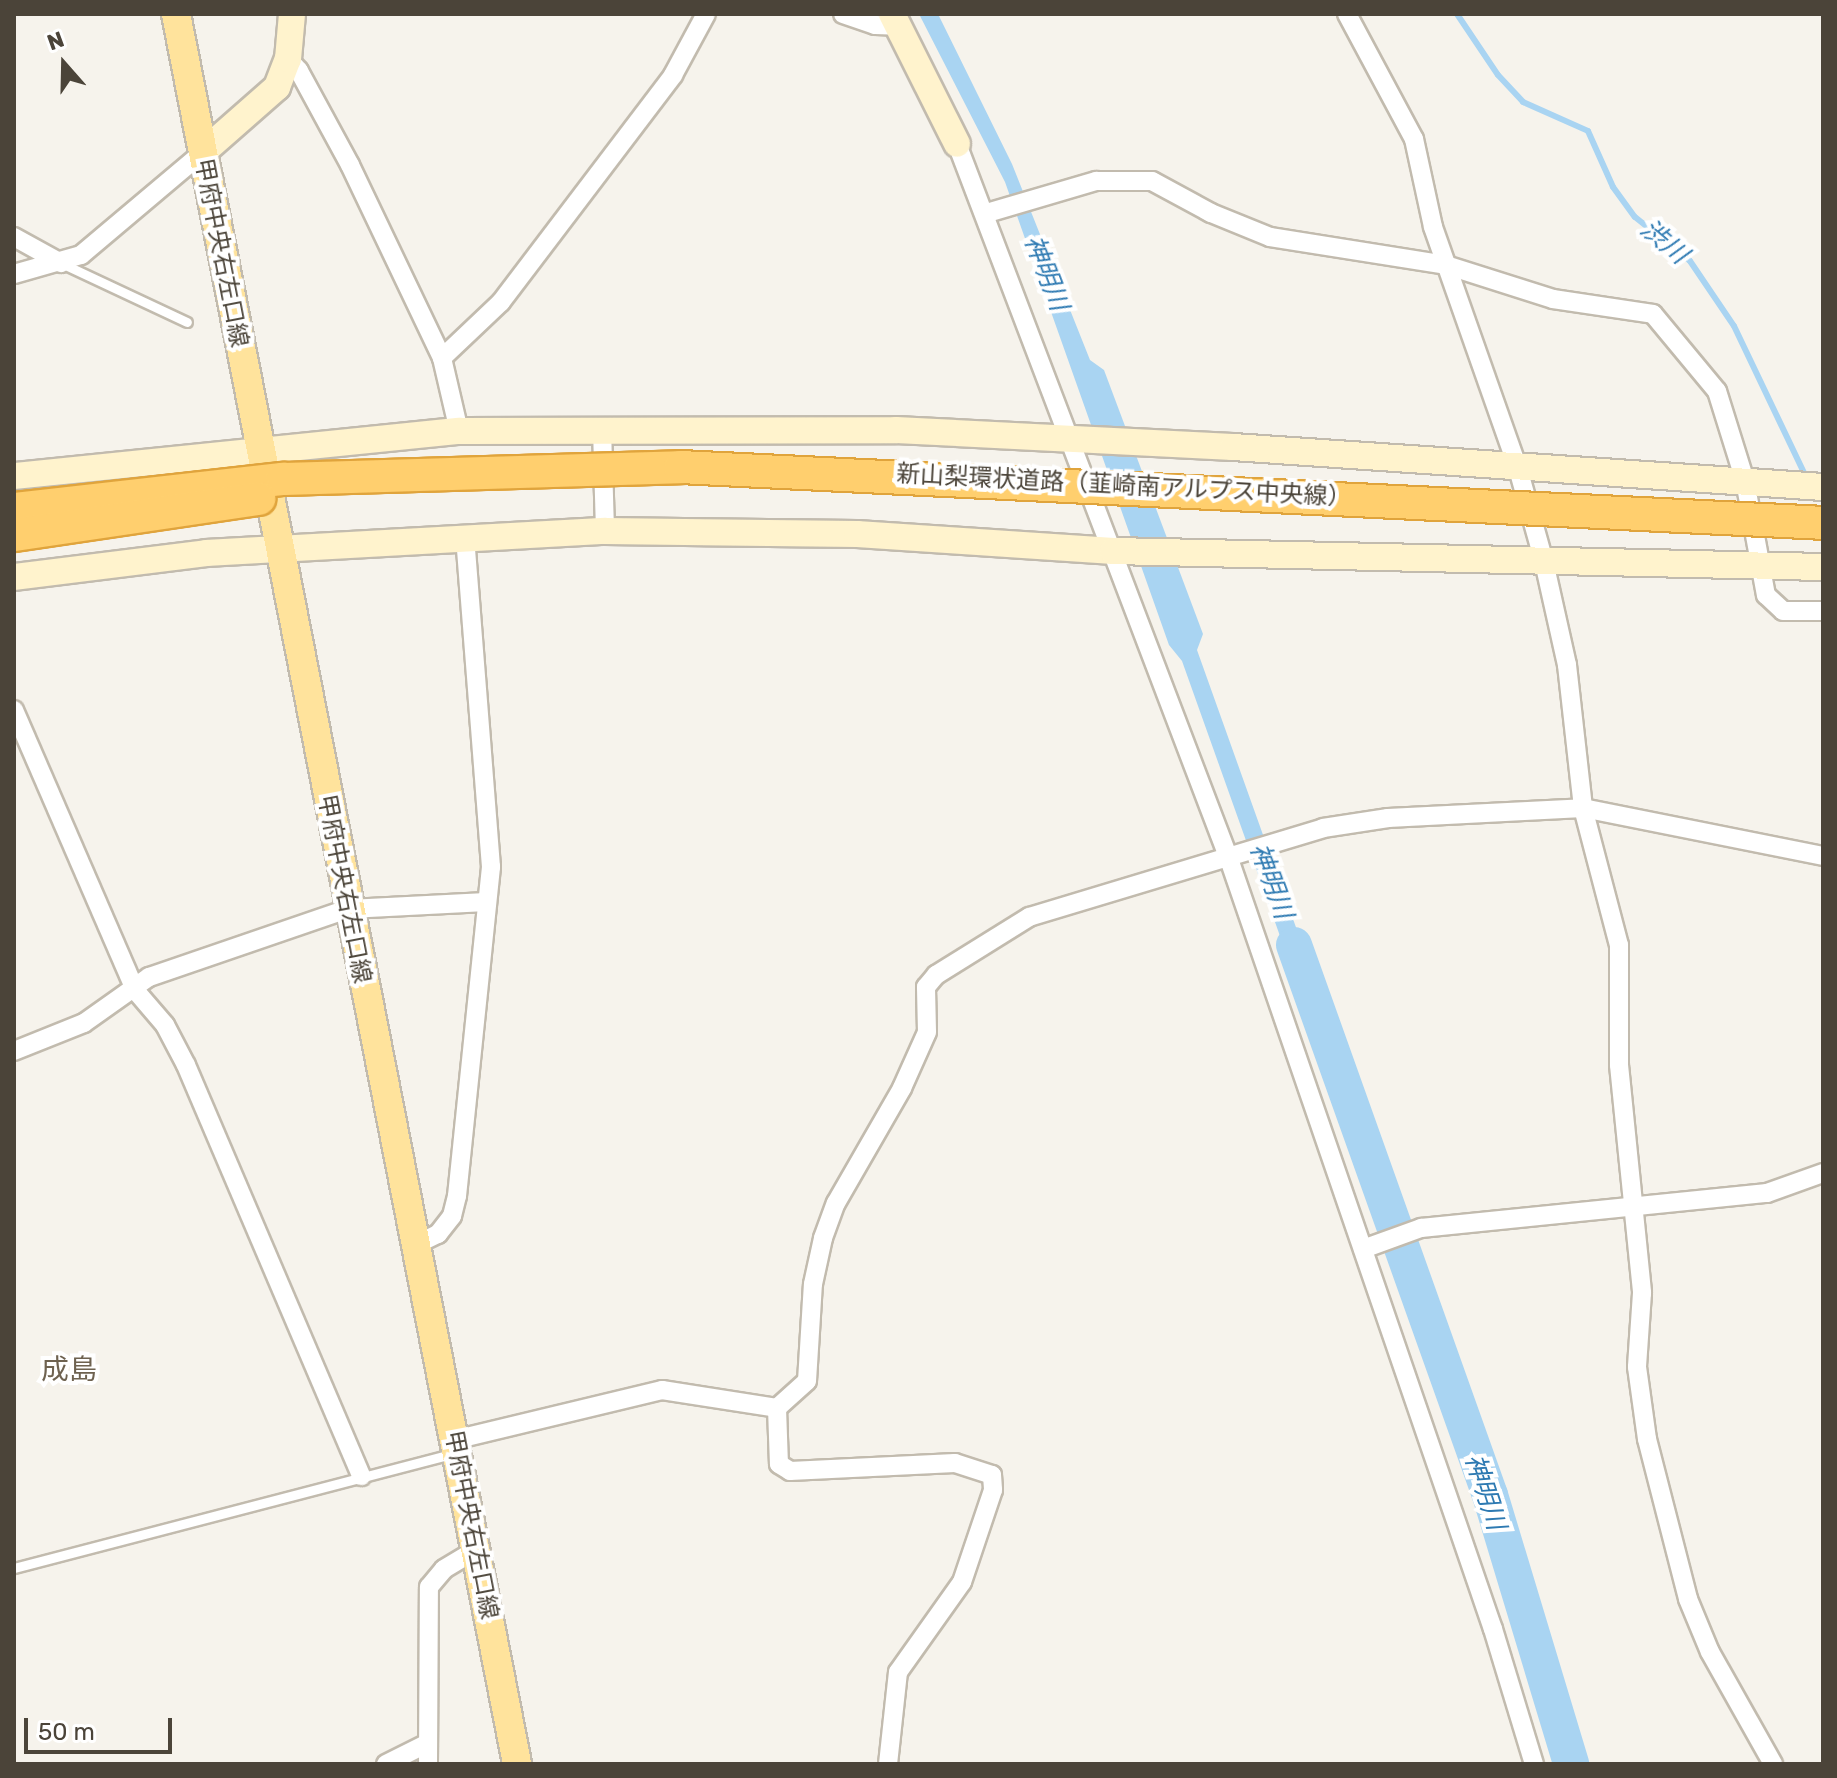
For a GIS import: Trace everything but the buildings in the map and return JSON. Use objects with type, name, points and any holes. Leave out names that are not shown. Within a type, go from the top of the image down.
[{"type":"highway","name":"新山梨環状道路（韮崎南アルプス中央線）","points":[[14,509],[283,479],[424,472],[805,470],[1823,523]]},
{"type":"highway","name":"新山梨環状道路（韮崎南アルプス中央線）","points":[[14,535],[206,509],[424,472]]},
{"type":"main road","name":"甲府中央右左口線","points":[[176,14],[413,1246],[517,1764]]},
{"type":"street","points":[[14,274],[61,263],[102,242],[277,87],[288,59],[292,14]]},
{"type":"street","points":[[442,358],[501,302],[673,75],[706,14]]},
{"type":"street","points":[[843,14],[875,25],[895,20],[993,211],[1122,551],[1370,1247],[1534,1764]]},
{"type":"street","points":[[1347,14],[1414,139],[1446,265],[1517,465],[1544,562],[1567,665],[1583,808],[1619,945],[1619,1065],[1642,1293],[1637,1367],[1671,1538],[1710,1652],[1773,1764]]},
{"type":"street","points":[[288,59],[299,71],[350,165],[442,358],[459,431]]},
{"type":"street","points":[[993,211],[1037,194],[1096,181],[1152,181],[1211,213],[1270,237],[1446,265],[1564,301],[1653,314],[1717,391],[1745,481],[1766,595],[1783,611],[1823,611]]},
{"type":"street","points":[[14,237],[61,263]]},
{"type":"street","points":[[602,429],[605,531]]},
{"type":"street","points":[[14,476],[459,431],[896,430],[1517,465],[1823,487]]},
{"type":"street","points":[[14,577],[206,553],[605,531],[857,534],[1122,551],[1823,567]]},
{"type":"street","points":[[413,1246],[438,1234],[452,1216],[457,1196],[491,867],[465,537]]},
{"type":"street","points":[[14,710],[135,990],[165,1025],[186,1065],[361,1476]]},
{"type":"street","points":[[777,1408],[807,1381],[813,1284],[823,1238],[836,1203],[902,1088],[927,1032],[926,987],[931,978],[1029,917],[1232,858],[1275,842],[1388,818],[1583,808],[1823,856]]},
{"type":"street","points":[[14,1051],[84,1023],[135,990],[149,977],[348,909],[487,902]]},
{"type":"street","points":[[1370,1247],[1417,1230],[1767,1193],[1823,1173]]},
{"type":"street","points":[[455,1446],[662,1390],[777,1408]]},
{"type":"street","points":[[777,1408],[779,1464],[790,1471],[955,1463],[992,1475],[993,1490],[962,1582],[898,1672],[888,1764]]},
{"type":"street","points":[[428,1764],[429,1587],[444,1569],[476,1550]]},
{"type":"street","points":[[386,1764],[428,1743]]},
{"type":"lane","points":[[61,263],[187,322]]},
{"type":"lane","points":[[14,1568],[252,1510],[455,1446]]},
{"type":"water","points":[[919,14],[938,14],[1012,164],[1090,360],[1104,370],[1203,634],[1197,650],[1318,989],[1301,995],[1182,661],[1169,645],[1005,182]]},
{"type":"waterway","name":"渋川","points":[[1457,14],[1498,75],[1523,102],[1588,131],[1613,187],[1635,217],[1690,261],[1734,326],[1806,477]]},
{"type":"waterway","name":"神明川","points":[[1294,945],[1490,1495],[1571,1764]]},
{"type":"district","name":"成島","points":[[69,1370]]}]
